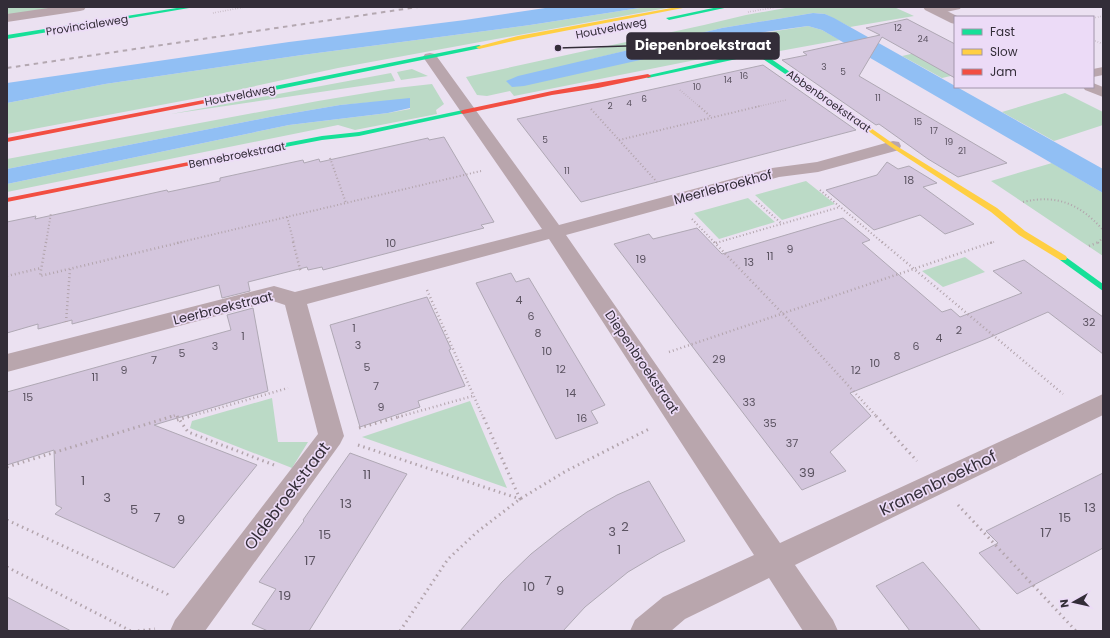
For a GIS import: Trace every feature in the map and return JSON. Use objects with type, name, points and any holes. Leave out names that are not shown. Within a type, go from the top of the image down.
[{"type":"street","name":"Provincialeweg","points":[[7,18],[80,7]]},
{"type":"street","name":"Provincialeweg","points":[[7,37],[192,7]]},
{"type":"street","name":"Houtveldweg","points":[[7,140],[472,49],[518,38],[685,7]]},
{"type":"street","name":"Houtveldweg","points":[[472,49],[524,44],[726,7]]},
{"type":"street","points":[[933,9],[954,20]]},
{"type":"street","name":"Provincialeweg","points":[[7,27],[117,10]]},
{"type":"street","name":"Abbenbroekstraat","points":[[468,110],[552,93],[598,86],[746,55],[765,57],[893,146],[994,210],[1022,233],[1060,256],[1103,288]]},
{"type":"street","name":"Diepenbroekstraat","points":[[430,57],[554,232],[822,631]]},
{"type":"street","points":[[1092,88],[1103,93]]},
{"type":"street","name":"Bennebroekstraat","points":[[7,200],[322,138],[359,134],[468,110]]},
{"type":"street","name":"Meerlebroekhof","points":[[554,232],[778,172],[818,167],[893,146]]},
{"type":"street","points":[[301,298],[554,232]]},
{"type":"street","name":"Leerbroekstraat","points":[[7,363],[274,293],[301,298]]},
{"type":"street","name":"Oldebroekstraat","points":[[189,627],[331,436],[317,380],[301,298]]},
{"type":"street","name":"Kranenbroekhof","points":[[646,631],[674,608],[1094,408]]},
{"type":"lane","points":[[933,9],[956,7]]},
{"type":"path","points":[[660,73],[711,118]]},
{"type":"path","points":[[574,90],[674,200],[783,314],[937,483],[1076,631]]},
{"type":"path","points":[[619,140],[816,92]]},
{"type":"path","points":[[322,138],[346,203]]},
{"type":"path","points":[[54,191],[40,276],[507,165]]},
{"type":"path","points":[[796,170],[914,269],[1094,408]]},
{"type":"path","points":[[737,183],[781,224]]},
{"type":"path","points":[[994,210],[1037,198],[1055,198],[1082,210],[1095,219],[1103,230]]},
{"type":"path","points":[[716,243],[841,207]]},
{"type":"path","points":[[287,217],[301,298]]},
{"type":"path","points":[[642,361],[1022,233]]},
{"type":"path","points":[[7,276],[41,268]]},
{"type":"path","points":[[417,268],[520,499]]},
{"type":"path","points":[[64,348],[70,269]]},
{"type":"path","points":[[177,420],[317,380]]},
{"type":"path","points":[[331,436],[474,396]]},
{"type":"path","points":[[7,467],[176,415],[177,420],[188,432],[302,476]]},
{"type":"path","points":[[400,631],[448,558],[477,532],[520,499],[566,471],[607,449],[642,432],[679,418]]},
{"type":"path","points":[[331,436],[520,499]]},
{"type":"path","points":[[7,520],[167,594],[189,627]]},
{"type":"path","points":[[7,567],[131,631]]},
{"type":"green space","points":[[7,7],[58,7],[7,15]]},
{"type":"green space","points":[[646,7],[672,7],[338,68],[219,94],[7,134],[7,103],[105,84],[302,55],[530,25]]},
{"type":"green space","points":[[791,7],[894,7],[914,16],[850,27],[825,14],[813,13],[722,28],[583,61],[808,26],[822,30],[840,40],[769,53],[760,49],[751,49],[514,96],[510,91],[487,96],[477,95],[466,77],[746,15]]},
{"type":"green space","points":[[954,44],[954,75],[942,78],[902,56]]},
{"type":"green space","points":[[412,69],[428,76],[401,80],[397,72]]},
{"type":"green space","points":[[391,73],[395,81],[171,114]]},
{"type":"green space","points":[[432,84],[444,104],[436,110],[437,114],[355,130],[338,125],[7,192],[7,184],[289,125],[410,109],[410,99],[340,105],[270,117],[7,169],[7,159],[318,101],[396,88]]},
{"type":"green space","points":[[1065,93],[1103,112],[1103,125],[1054,141],[1002,112]]},
{"type":"green space","points":[[1052,163],[1103,193],[1103,256],[991,181]]},
{"type":"green space","points":[[806,181],[835,204],[782,220],[755,195]]},
{"type":"green space","points":[[748,198],[775,222],[719,239],[694,213]]},
{"type":"green space","points":[[965,257],[985,272],[943,287],[922,271]]},
{"type":"green space","points":[[272,398],[278,442],[308,442],[292,468],[190,428],[192,421]]},
{"type":"green space","points":[[470,401],[507,488],[362,437]]},
{"type":"water","points":[[552,7],[646,7],[530,25],[302,55],[105,84],[7,103],[7,83],[289,42],[465,20]]},
{"type":"water","points":[[813,13],[825,14],[954,85],[954,88],[959,88],[1103,169],[1103,193],[822,30],[808,26],[765,32],[524,86],[512,87],[506,81],[518,76],[722,28]]},
{"type":"water","points":[[410,98],[410,108],[388,113],[289,125],[7,184],[7,169],[270,117],[340,105]]},
{"type":"building","points":[[907,19],[954,43],[954,77],[882,37],[859,76],[1007,163],[958,177],[928,159],[879,124],[876,125],[782,60],[807,55],[803,52],[880,35],[866,28]]},
{"type":"building","points":[[763,65],[856,130],[581,202],[517,119]]},
{"type":"building","points":[[444,137],[494,222],[481,225],[484,228],[323,270],[322,267],[308,270],[307,267],[248,282],[250,291],[222,298],[219,285],[72,324],[72,320],[38,329],[38,324],[7,333],[7,222],[36,216],[35,219],[167,190],[168,192],[220,181],[220,178],[303,160],[304,163],[319,159],[320,162],[428,138],[429,140]]},
{"type":"building","points":[[887,162],[898,169],[909,166],[937,183],[923,187],[974,224],[945,234],[920,215],[874,230],[826,190],[877,175]]},
{"type":"building","points":[[843,218],[870,240],[862,243],[942,312],[951,309],[960,317],[1022,293],[993,271],[1024,260],[1103,317],[1103,354],[1048,312],[986,339],[850,393],[871,416],[830,452],[846,471],[802,490],[614,244],[649,234],[653,239],[697,228],[722,254]]},
{"type":"building","points":[[511,273],[516,282],[529,278],[605,405],[591,411],[598,423],[556,439],[476,283]]},
{"type":"building","points":[[427,297],[451,349],[449,350],[465,386],[418,401],[420,407],[360,427],[330,325]]},
{"type":"building","points":[[253,308],[268,391],[154,425],[257,465],[174,568],[55,514],[62,508],[56,505],[54,450],[7,465],[7,392],[231,330],[227,315]]},
{"type":"building","points":[[350,453],[407,474],[309,631],[268,631],[252,624],[276,589],[259,582],[304,521],[303,520]]},
{"type":"building","points":[[1103,473],[1103,548],[1017,594],[979,553],[998,543],[986,531]]},
{"type":"building","points":[[649,481],[685,541],[660,553],[628,572],[585,607],[563,631],[460,631],[502,582],[531,554],[587,512],[617,495]]},
{"type":"building","points":[[923,562],[981,631],[910,631],[876,586]]},
{"type":"building","points":[[7,597],[71,631],[7,631]]},
{"type":"railway","points":[[7,68],[418,7]]},
{"type":"traffic: fast","points":[[7,37],[192,7]]},
{"type":"traffic: fast","points":[[669,18],[726,7]]},
{"type":"traffic: fast","points":[[255,92],[479,47]]},
{"type":"traffic: fast","points":[[648,76],[746,55],[765,57],[836,106]]},
{"type":"traffic: fast","points":[[239,154],[322,138],[359,134],[463,112]]},
{"type":"traffic: fast","points":[[1063,258],[1103,288]]},
{"type":"traffic: slow","points":[[479,47],[518,38],[685,7]]},
{"type":"traffic: slow","points":[[836,106],[893,146],[994,210],[1022,233],[1063,258]]},
{"type":"traffic: jam","points":[[463,112],[552,93],[648,76]]},
{"type":"traffic: jam","points":[[7,140],[255,92]]},
{"type":"traffic: jam","points":[[7,200],[239,154]]},
{"type":"place","name":"Diepenbroekstraat","points":[[558,48]]}]
